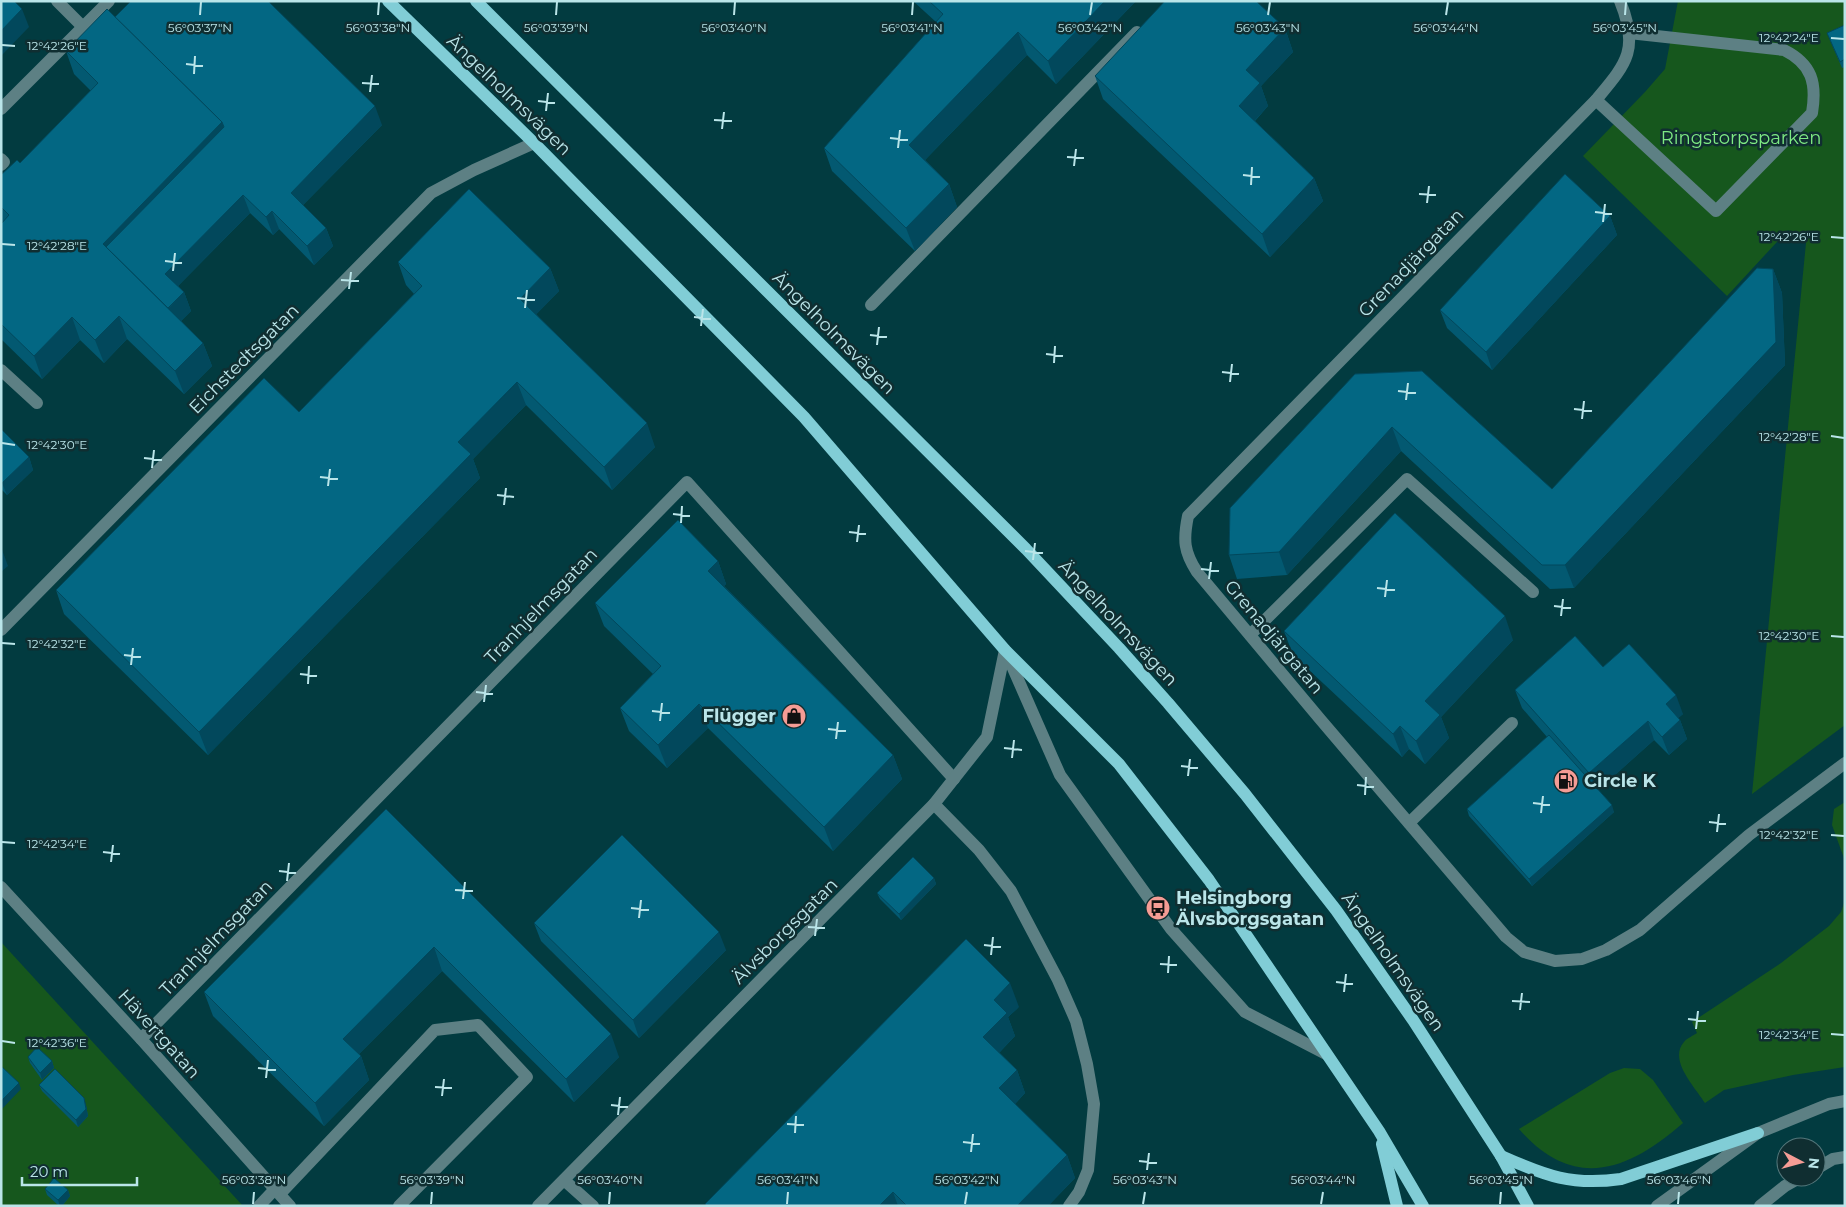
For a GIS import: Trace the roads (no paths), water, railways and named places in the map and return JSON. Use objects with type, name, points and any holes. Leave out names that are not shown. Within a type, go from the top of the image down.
[{"type":"main road","name":"Ängelholmsvägen","points":[[388,1],[534,143],[804,417],[1005,650],[1120,764],[1209,880],[1379,1131],[1423,1206]]},
{"type":"main road","name":"Ängelholmsvägen","points":[[476,1],[1026,549],[1156,689],[1245,794],[1336,910],[1502,1156],[1528,1206]]},
{"type":"main road","points":[[1379,1131],[1397,1206]]},
{"type":"main road","points":[[1502,1156],[1537,1172],[1563,1179],[1599,1182],[1622,1179],[1758,1132]]},
{"type":"street","points":[[58,1],[83,27]]},
{"type":"street","points":[[1,109],[109,1]]},
{"type":"street","name":"Grenadjärgatan","points":[[1620,1],[1626,16],[1629,33],[1629,54],[1622,68],[1596,100],[1188,516],[1185,544],[1189,559],[1197,572],[1506,937],[1524,952],[1555,961],[1582,959],[1606,950],[1640,930],[1749,835],[1845,763]]},
{"type":"street","points":[[872,305],[1146,22]]},
{"type":"street","points":[[1596,100],[1716,212],[1812,113],[1814,101],[1813,85],[1808,70],[1797,57],[1784,50],[1629,33]]},
{"type":"street","name":"Eichstedtsgatan","points":[[1,630],[431,193],[474,170],[534,143]]},
{"type":"street","points":[[1,159],[4,162],[1,165]]},
{"type":"street","points":[[1,370],[37,403]]},
{"type":"street","points":[[1250,635],[1407,479],[1533,592]]},
{"type":"street","name":"Tranhjelmsgatan","points":[[141,1039],[687,482],[954,779]]},
{"type":"street","points":[[1005,650],[1060,775],[1171,929],[1245,1012],[1326,1054]]},
{"type":"street","name":"Älvsborgsgatan","points":[[538,1206],[934,804],[987,737],[1005,650]]},
{"type":"street","points":[[1409,823],[1512,724]]},
{"type":"street","points":[[934,804],[979,850],[1011,891],[1058,980],[1076,1021],[1087,1064],[1094,1104],[1088,1170],[1079,1192],[1069,1206]]},
{"type":"street","name":"Hävertgatan","points":[[1,887],[141,1039],[290,1206]]},
{"type":"street","points":[[259,1206],[277,1192],[435,1030],[478,1025],[528,1077],[399,1206]]},
{"type":"street","points":[[1657,1206],[1758,1132],[1829,1104],[1845,1101]]},
{"type":"street","points":[[1826,1163],[1833,1159],[1845,1157]]},
{"type":"street","points":[[564,1180],[593,1206]]},
{"type":"street","points":[[1760,1206],[1784,1187]]},
{"type":"place","name":"Flügger","points":[[794,716]]},
{"type":"place","name":"Circle K","points":[[1566,781]]},
{"type":"place","name":"Helsingborg Älvsborgsgatan","points":[[1158,908]]},
{"type":"park label","name":"Ringstorpsparken","points":[[1741,138]]}]
